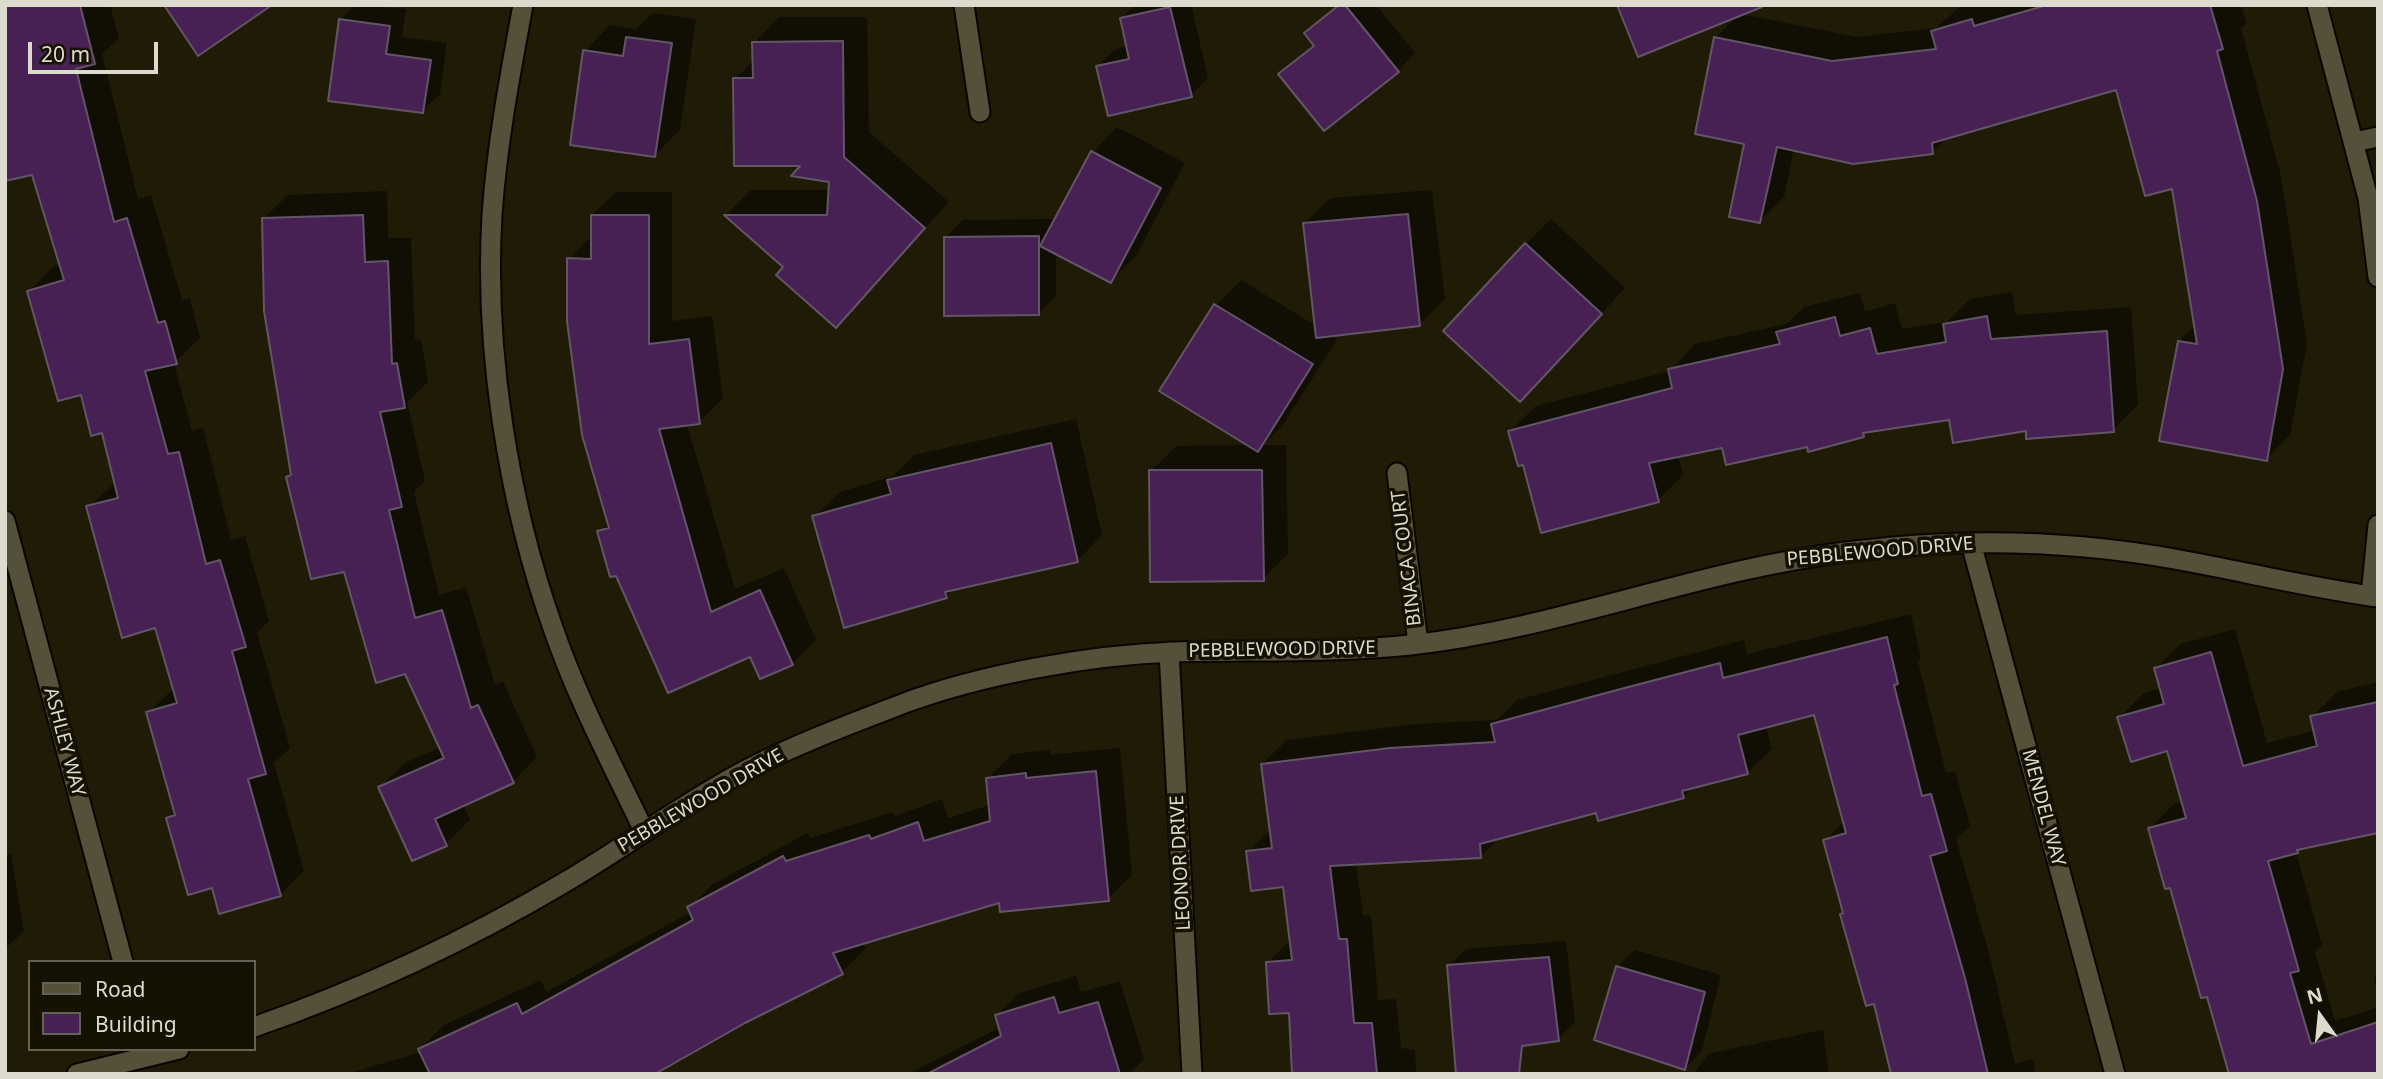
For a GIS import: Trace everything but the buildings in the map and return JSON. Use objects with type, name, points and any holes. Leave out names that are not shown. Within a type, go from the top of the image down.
[{"type":"street","points":[[523,5],[504,103],[492,216],[492,292],[500,405],[520,517],[552,626],[580,697],[644,831]]},
{"type":"street","points":[[964,5],[980,112]]},
{"type":"street","points":[[2317,5],[2368,198],[2378,277]]},
{"type":"street","points":[[2354,142],[2378,136]]},
{"type":"street","name":"BINACA COURT","points":[[1397,473],[1418,644]]},
{"type":"street","name":"ASHLEY WAY","points":[[5,521],[9,551],[122,960]]},
{"type":"street","points":[[2374,597],[2378,525]]},
{"type":"street","name":"PEBBLEWOOD DRIVE","points":[[256,1026],[377,979],[474,933],[569,880],[744,771],[810,740],[910,701],[980,681],[1087,660],[1170,652],[1349,650],[1418,644],[1509,628],[1770,563],[1851,551],[1971,542],[2110,550],[2178,559],[2292,584],[2374,597]]},
{"type":"street","name":"MENDEL WAY","points":[[1971,542],[2115,1074]]},
{"type":"street","name":"LEONOR DRIVE","points":[[1170,652],[1192,1074]]},
{"type":"street","points":[[78,1074],[167,1051]]}]
